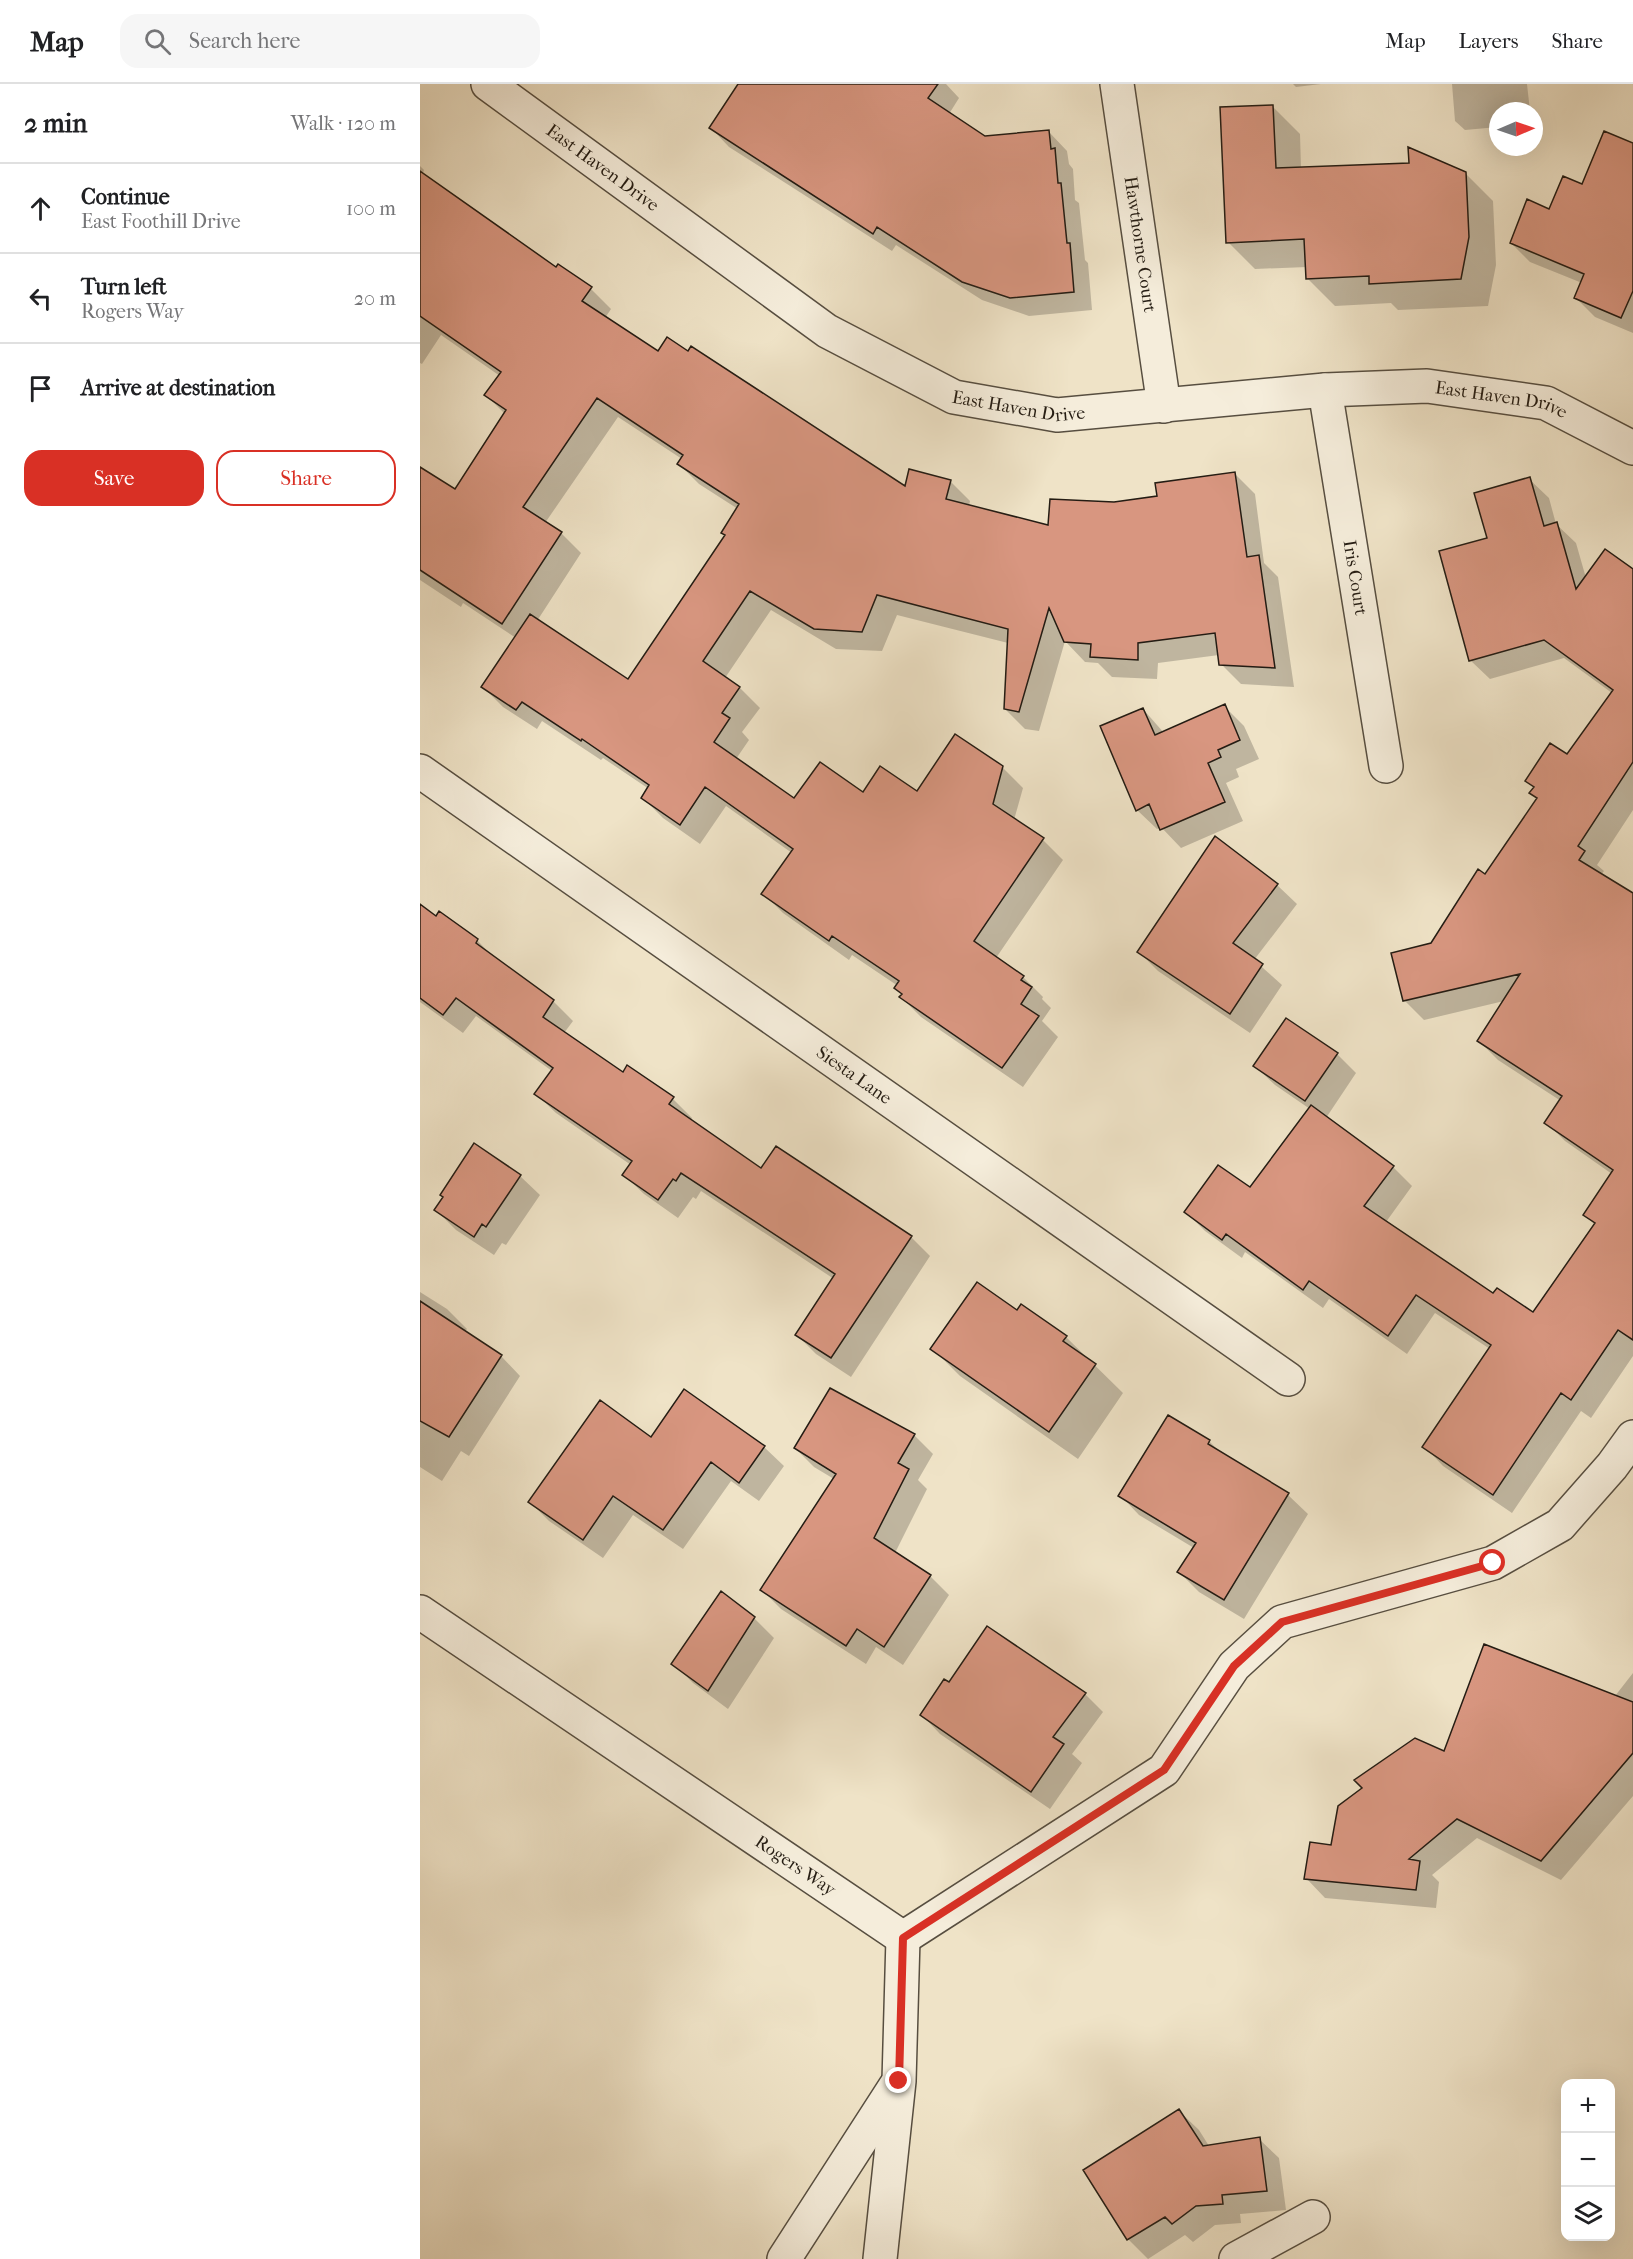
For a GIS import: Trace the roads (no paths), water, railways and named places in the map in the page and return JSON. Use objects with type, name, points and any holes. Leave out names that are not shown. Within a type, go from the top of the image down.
[{"type":"street","name":"East Haven Drive","points":[[488,84],[827,332],[954,397],[1057,415],[1325,390],[1427,386],[1546,403],[1633,448]]},
{"type":"street","name":"Hawthorne Court","points":[[1117,84],[1164,406]]},
{"type":"street","name":"Iris Court","points":[[1325,390],[1386,766]]},
{"type":"street","name":"Siesta Lane","points":[[420,771],[1288,1379]]},
{"type":"street","points":[[880,2259],[899,2081],[903,1938],[1164,1770],[1234,1666],[1282,1622],[1493,1563],[1560,1525],[1612,1467],[1633,1437]]},
{"type":"street","name":"Rogers Way","points":[[420,1612],[903,1938]]},
{"type":"street","points":[[784,2259],[899,2081]]},
{"type":"street","points":[[1236,2259],[1313,2217]]}]
